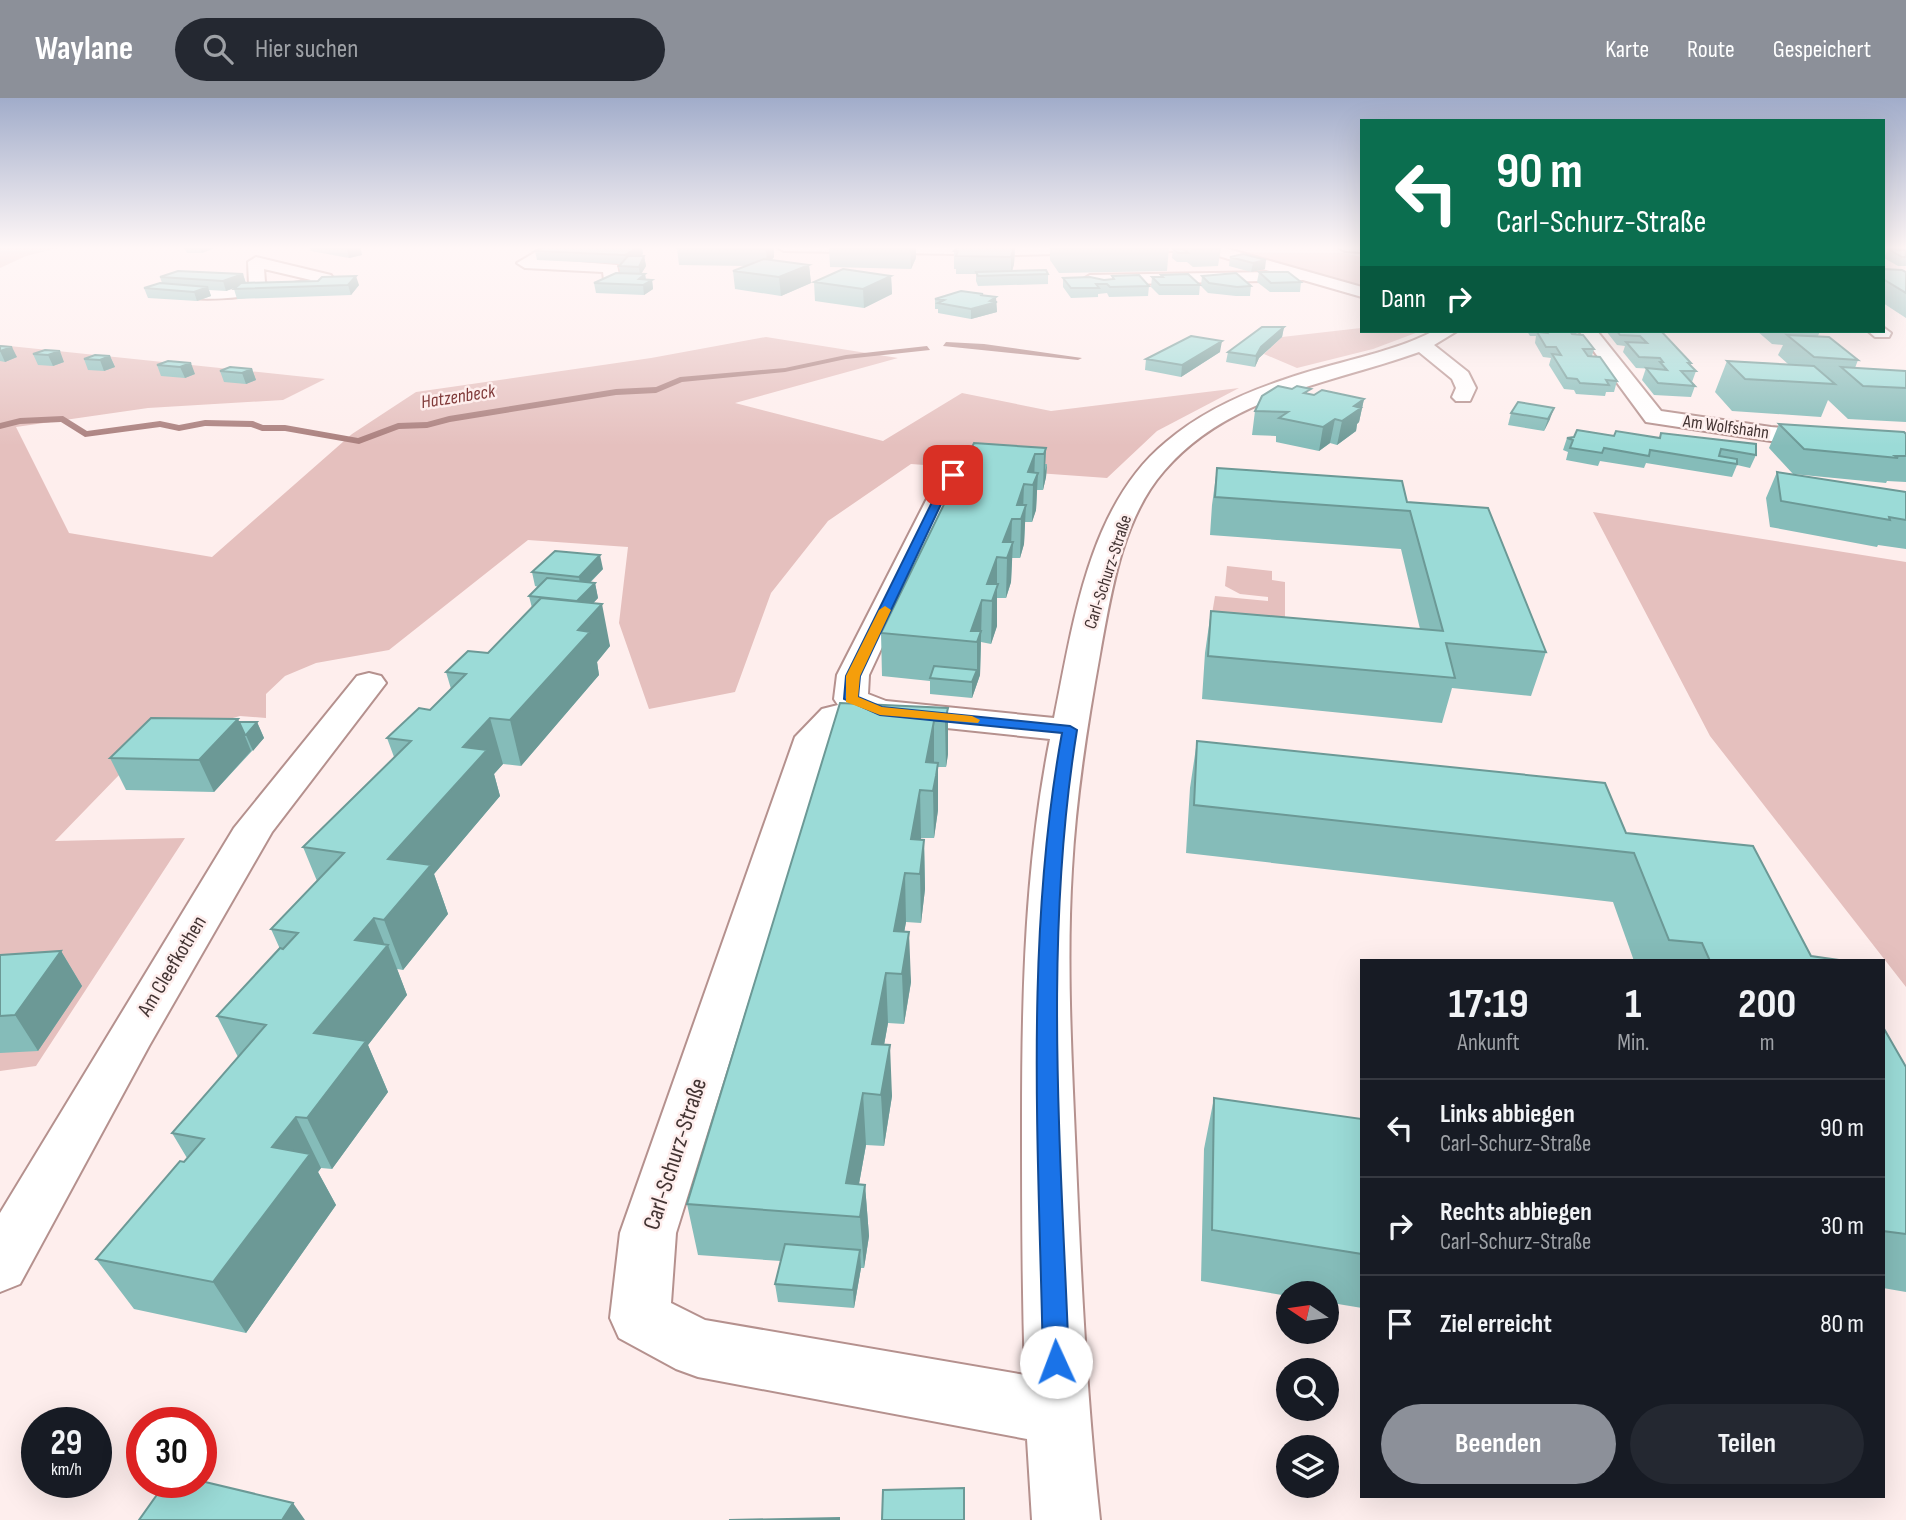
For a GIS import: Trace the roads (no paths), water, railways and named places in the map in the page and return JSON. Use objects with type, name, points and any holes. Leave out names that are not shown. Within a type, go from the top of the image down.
[{"type":"street","name":"Am Wolfshahn","points":[[1590,333],[1654,417],[1771,434],[1906,444]]},
{"type":"street","name":"Carl-Schurz-Straße","points":[[1066,1520],[1058,1413],[1050,1207],[1046,1013],[1052,866],[1058,800],[1087,635],[1112,545],[1145,479],[1171,449],[1204,424],[1253,399],[1307,379],[1402,354],[1435,338],[1461,376],[1466,388],[1463,397]]},
{"type":"street","name":"Carl-Schurz-Straße","points":[[880,711],[851,699],[853,676],[947,482],[953,475],[1008,479]]},
{"type":"street","name":"Am Cleefkothen","points":[[0,1266],[129,1038],[254,828],[369,683]]},
{"type":"street","name":"Carl-Schurz-Straße","points":[[1058,1413],[698,1348],[640,1318],[648,1233],[813,737],[834,716],[880,711],[1070,730]]},
{"type":"waterway","name":"Hatzenbeck","points":[[946,344],[1078,358]]},
{"type":"waterway","name":"Hatzenbeck","points":[[0,426],[20,421],[63,419],[85,434],[160,424],[179,428],[205,423],[253,424],[262,428],[285,428],[359,441],[398,426],[427,425],[449,419],[616,392],[656,390],[680,380],[785,370],[846,357],[927,348]]}]
